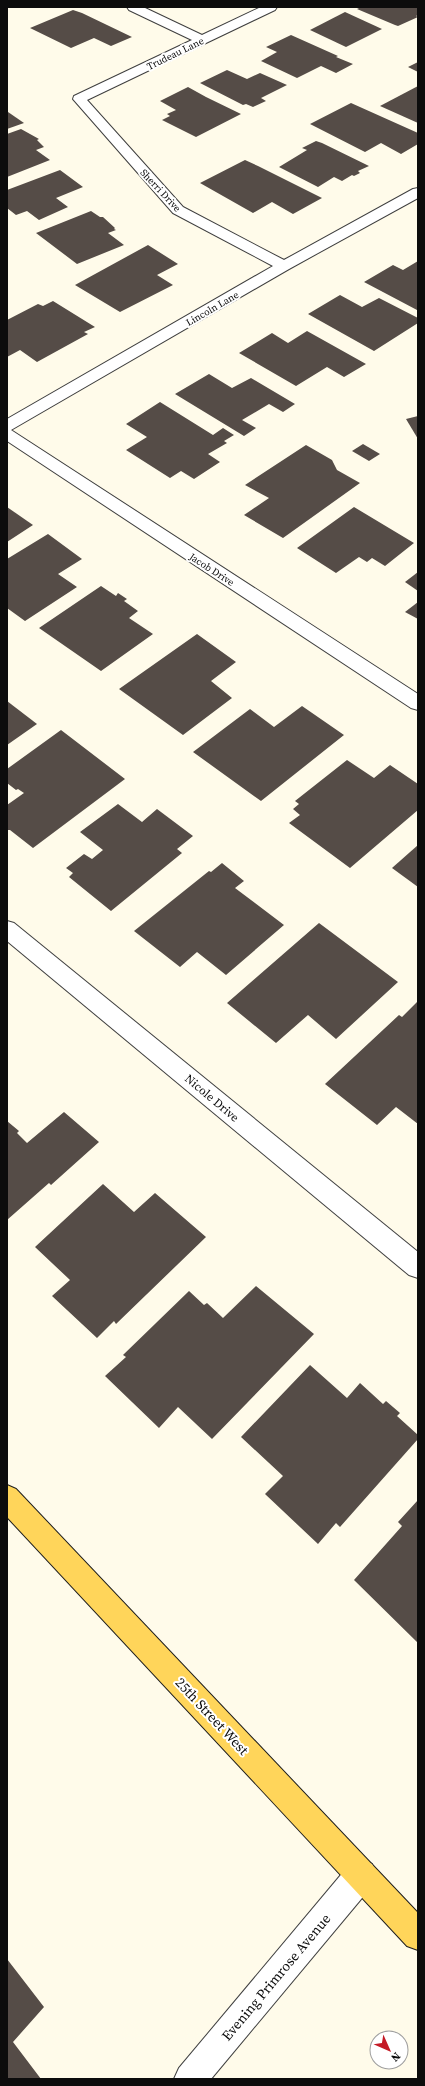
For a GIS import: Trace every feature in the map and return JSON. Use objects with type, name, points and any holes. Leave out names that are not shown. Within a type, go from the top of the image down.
[{"type":"main road","name":"25th Street West","points":[[7,1498],[418,1935]]},
{"type":"street","points":[[133,7],[202,40]]},
{"type":"street","name":"Trudeau Lane","points":[[79,98],[271,7]]},
{"type":"street","name":"Sherri Drive","points":[[79,98],[178,210],[284,266]]},
{"type":"street","name":"Lincoln Lane","points":[[7,426],[284,266],[418,192]]},
{"type":"street","name":"Jacob Drive","points":[[7,434],[418,703]]},
{"type":"street","name":"Nicole Drive","points":[[7,929],[418,1267]]},
{"type":"street","name":"Evening Primrose Avenue","points":[[190,2079],[361,1875]]},
{"type":"building","points":[[361,7],[415,7],[418,8],[418,15],[416,16],[418,17],[398,26],[357,9]]},
{"type":"building","points":[[73,10],[132,37],[111,46],[94,38],[71,48],[30,28]]},
{"type":"building","points":[[345,12],[382,29],[346,47],[310,30]]},
{"type":"building","points":[[291,35],[353,64],[336,73],[321,66],[297,78],[261,61],[277,52],[266,47]]},
{"type":"building","points":[[418,62],[418,72],[408,67]]},
{"type":"building","points":[[227,70],[247,79],[260,73],[287,85],[261,98],[266,101],[253,107],[246,104],[243,105],[200,83]]},
{"type":"building","points":[[418,86],[418,123],[380,106]]},
{"type":"building","points":[[188,87],[241,114],[196,137],[162,120],[170,116],[167,114],[176,110],[160,101]]},
{"type":"building","points":[[351,103],[418,133],[418,144],[401,154],[381,143],[365,152],[310,124]]},
{"type":"building","points":[[8,112],[24,123],[7,129]]},
{"type":"building","points":[[21,129],[39,139],[37,140],[44,147],[36,150],[50,160],[7,177],[7,134]]},
{"type":"building","points":[[316,141],[369,166],[358,171],[360,173],[354,176],[352,175],[342,181],[334,177],[318,187],[279,167],[307,150],[302,148]]},
{"type":"building","points":[[245,160],[322,198],[293,214],[272,202],[253,213],[200,183]]},
{"type":"building","points":[[60,170],[83,187],[56,198],[68,207],[39,220],[27,211],[16,215],[7,208],[7,190]]},
{"type":"building","points":[[91,211],[100,217],[103,217],[115,228],[114,229],[116,230],[108,233],[124,245],[77,264],[36,233]]},
{"type":"building","points":[[148,245],[178,264],[157,275],[173,285],[120,312],[75,285]]},
{"type":"building","points":[[418,261],[417,310],[364,282],[393,265],[403,270]]},
{"type":"building","points":[[340,295],[362,307],[379,298],[418,318],[418,323],[374,351],[308,314]]},
{"type":"building","points":[[53,301],[95,327],[84,332],[88,334],[37,362],[20,350],[7,357],[7,320],[38,304],[43,306]]},
{"type":"building","points":[[307,331],[366,364],[344,377],[327,367],[296,386],[239,353],[272,333],[288,343]]},
{"type":"building","points":[[209,374],[232,388],[251,378],[295,404],[283,412],[269,404],[242,420],[256,428],[244,436],[175,394]]},
{"type":"building","points":[[160,402],[213,435],[223,428],[234,435],[224,441],[227,443],[208,454],[220,462],[194,479],[181,471],[170,478],[126,450],[147,437],[126,424]]},
{"type":"building","points":[[418,416],[418,439],[406,419]]},
{"type":"building","points":[[363,444],[380,454],[369,461],[352,451]]},
{"type":"building","points":[[306,445],[332,460],[337,470],[360,483],[283,538],[244,515],[269,498],[245,485]]},
{"type":"building","points":[[7,507],[33,525],[7,542]]},
{"type":"building","points":[[354,507],[414,543],[385,566],[372,558],[367,562],[359,557],[336,573],[297,548]]},
{"type":"building","points":[[48,534],[82,559],[58,574],[77,587],[25,621],[7,608],[7,559]]},
{"type":"building","points":[[418,572],[418,591],[405,582]]},
{"type":"building","points":[[101,586],[116,596],[118,593],[127,599],[124,601],[138,611],[129,618],[153,634],[101,671],[39,628]]},
{"type":"building","points":[[418,602],[418,619],[405,612]]},
{"type":"building","points":[[197,634],[236,662],[211,681],[232,698],[183,735],[119,689]]},
{"type":"building","points":[[7,701],[37,724],[7,745]]},
{"type":"building","points":[[302,706],[344,735],[261,801],[193,752],[250,709],[274,727]]},
{"type":"building","points":[[61,730],[125,779],[33,848],[10,830],[7,830],[7,805],[24,793],[18,789],[16,790],[7,783],[7,769]]},
{"type":"building","points":[[347,760],[374,778],[390,765],[418,784],[418,810],[350,868],[289,823],[300,815],[293,809],[299,804],[295,801]]},
{"type":"building","points":[[118,804],[142,822],[157,809],[193,836],[177,849],[182,853],[111,911],[69,877],[73,873],[66,868],[84,854],[92,859],[103,850],[80,832]]},
{"type":"building","points":[[418,845],[418,887],[392,868]]},
{"type":"building","points":[[222,863],[244,881],[235,888],[284,925],[226,975],[197,952],[180,967],[134,931],[209,871],[211,872]]},
{"type":"building","points":[[319,923],[398,982],[336,1039],[308,1015],[276,1043],[227,1003]]},
{"type":"building","points":[[417,1002],[418,1124],[396,1107],[377,1125],[325,1084],[399,1015],[402,1017]]},
{"type":"building","points":[[64,1112],[99,1142],[51,1185],[49,1183],[7,1220],[7,1121],[19,1131],[17,1133],[27,1143]]},
{"type":"building","points":[[103,1184],[134,1212],[155,1193],[206,1237],[116,1324],[114,1321],[97,1338],[52,1296],[70,1280],[35,1247]]},
{"type":"building","points":[[256,1286],[314,1334],[212,1439],[178,1407],[159,1428],[105,1376],[126,1357],[123,1355],[189,1291],[204,1305],[207,1303],[223,1318]]},
{"type":"building","points":[[310,1365],[347,1398],[360,1383],[383,1404],[386,1401],[400,1413],[397,1416],[418,1435],[418,1439],[340,1527],[336,1523],[318,1544],[265,1494],[283,1476],[241,1437]]},
{"type":"building","points":[[418,1500],[418,1643],[354,1580],[402,1526],[398,1522]]},
{"type":"building","points":[[7,1959],[44,2007],[13,2042],[41,2079],[7,2079]]}]
